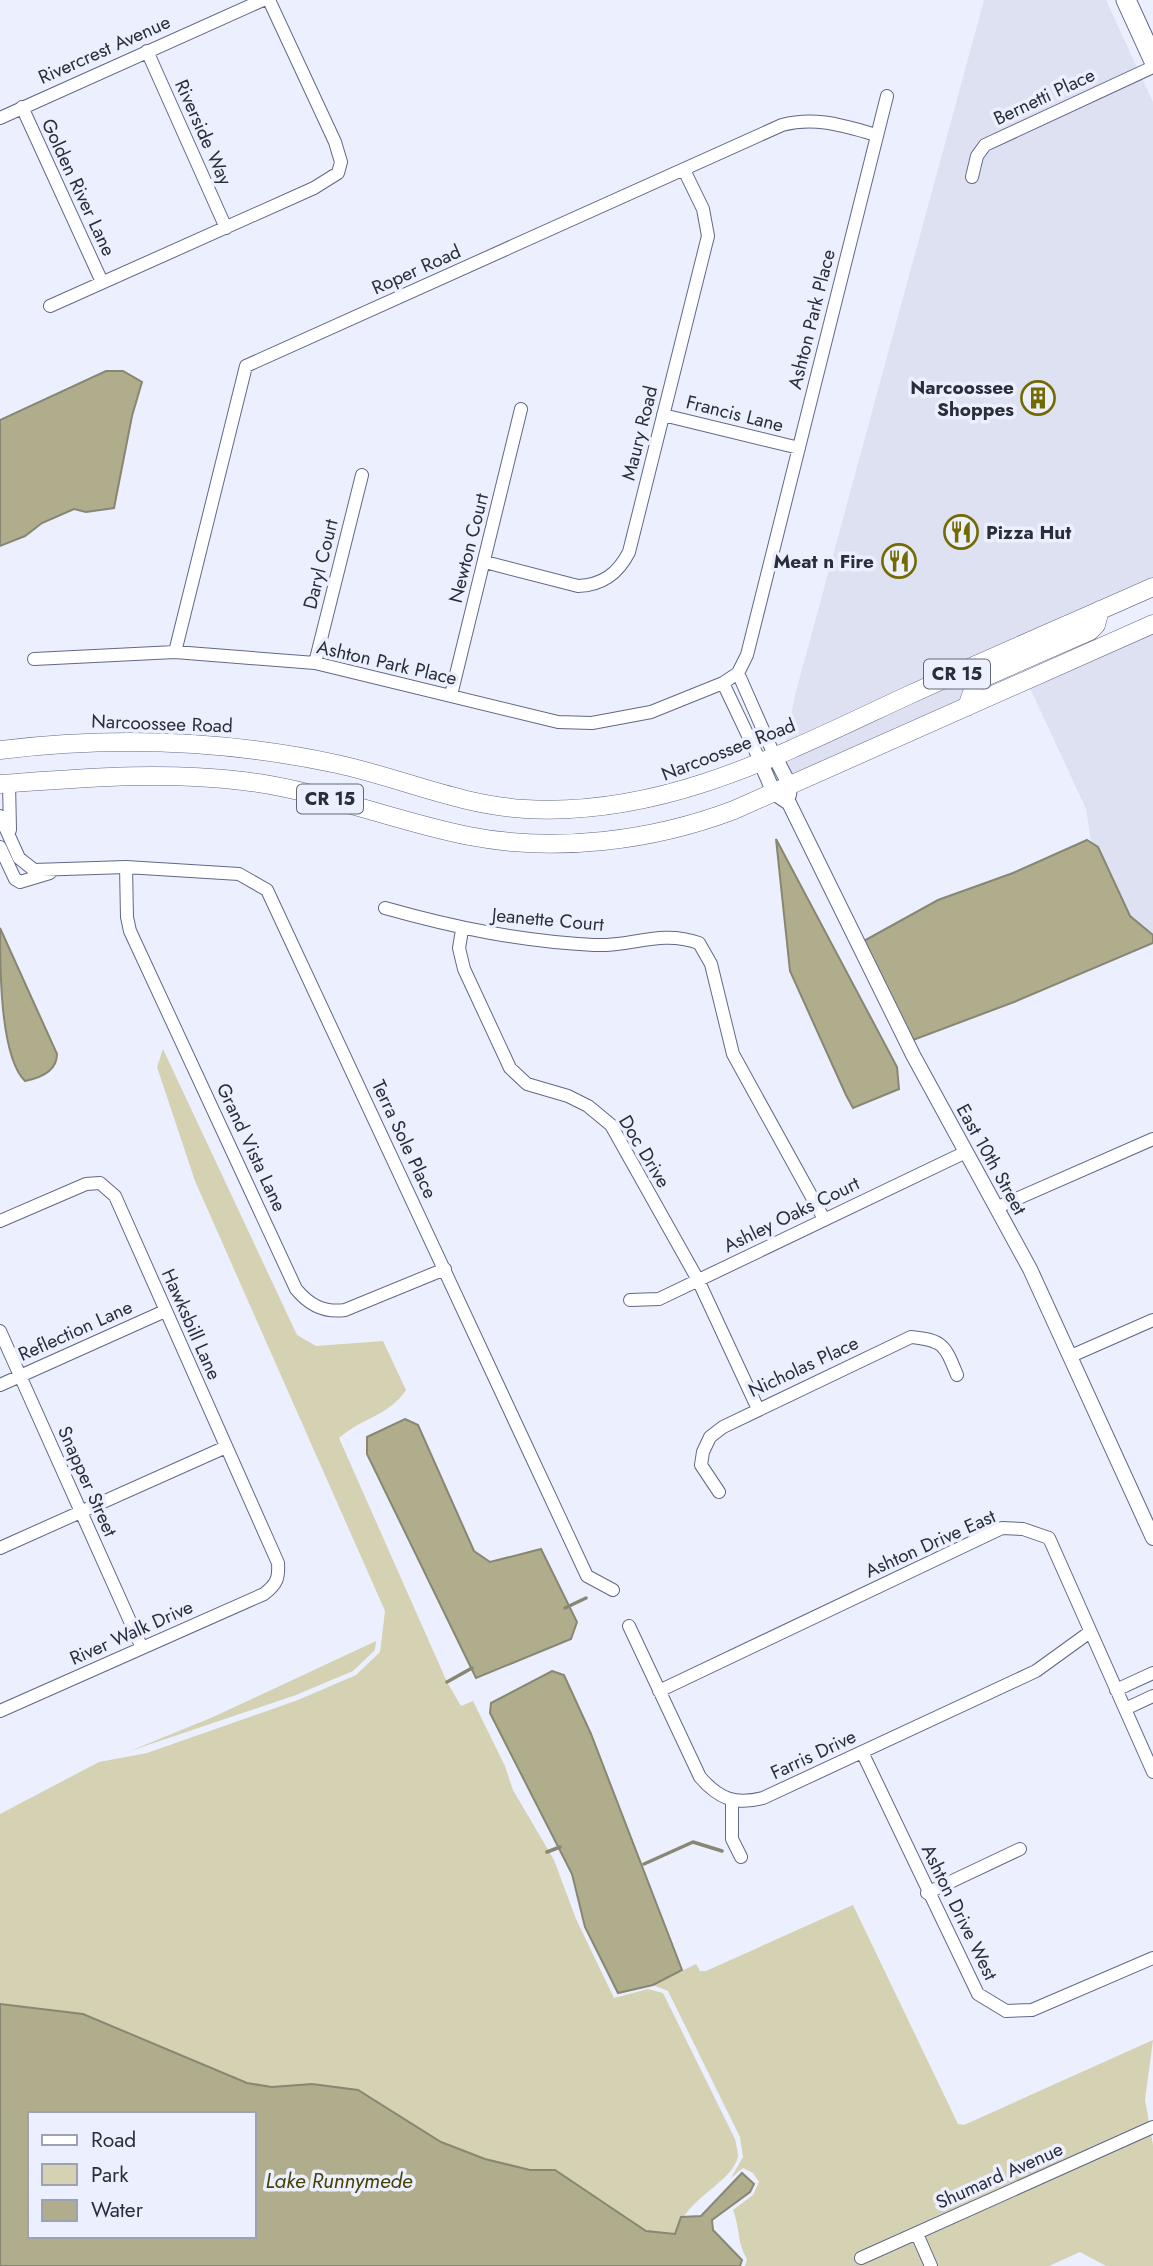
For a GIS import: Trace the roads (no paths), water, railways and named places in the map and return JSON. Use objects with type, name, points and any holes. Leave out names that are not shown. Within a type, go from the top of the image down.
[{"type":"highway","points":[[1126,0],[1153,59]]},
{"type":"main road","name":"Narcoossee Road","points":[[0,750],[117,740],[251,748],[340,765],[456,799],[525,809],[584,809],[648,801],[688,790],[768,760],[1153,587]]},
{"type":"main road","points":[[967,707],[976,681],[1090,631],[1096,625],[1100,610]]},
{"type":"main road","name":"CR 15","points":[[5,783],[112,774],[244,781],[350,803],[469,836],[539,843],[577,843],[654,834],[701,823],[784,794],[967,707],[1153,624]]},
{"type":"street","name":"Rivercrest Avenue","points":[[0,118],[263,0]]},
{"type":"street","points":[[50,306],[331,180],[341,169],[335,142],[269,0]]},
{"type":"street","name":"Riverside Way","points":[[147,51],[226,228]]},
{"type":"street","name":"Bernetti Place","points":[[972,177],[977,156],[985,145],[1153,67]]},
{"type":"street","name":"Ashton Park Place","points":[[34,659],[175,652],[316,663],[558,722],[592,723],[652,712],[723,683],[738,673],[747,655],[887,96]]},
{"type":"street","name":"Golden River Lane","points":[[22,107],[102,282]]},
{"type":"street","name":"Roper Road","points":[[175,652],[246,366],[684,170],[800,121],[830,122],[877,135]]},
{"type":"street","name":"Maury Road","points":[[485,562],[578,586],[592,585],[616,572],[629,552],[709,236],[708,223],[684,170]]},
{"type":"street","name":"Newton Court","points":[[451,695],[521,410]]},
{"type":"street","name":"Francis Lane","points":[[663,415],[799,448]]},
{"type":"street","name":"Daryl Court","points":[[316,663],[362,475]]},
{"type":"street","points":[[738,673],[768,760]]},
{"type":"street","points":[[723,683],[768,760]]},
{"type":"street","name":"East 10th Street","points":[[768,760],[856,944],[998,1207],[1071,1356],[1153,1538]]},
{"type":"street","name":"Terra Sole Place","points":[[5,783],[10,834]]},
{"type":"street","name":"Terra Sole Place","points":[[0,816],[19,858],[34,870],[126,867],[239,874],[267,890],[587,1576],[613,1590]]},
{"type":"street","name":"Terra Sole Place","points":[[0,847],[15,879],[20,882],[43,877],[54,870]]},
{"type":"street","name":"Grand Vista Lane","points":[[126,867],[127,917],[130,931],[296,1289],[317,1307],[332,1312],[345,1310],[444,1269]]},
{"type":"street","name":"Jeanette Court","points":[[385,908],[462,930],[530,941],[599,946],[679,936],[699,943],[711,964],[733,1054],[824,1219]]},
{"type":"street","name":"Doc Drive","points":[[462,930],[459,948],[464,969],[510,1068],[527,1084],[578,1101],[611,1125],[698,1280],[758,1409]]},
{"type":"street","points":[[998,1207],[1153,1139]]},
{"type":"street","name":"Ashley Oaks Court","points":[[630,1300],[659,1298],[966,1152]]},
{"type":"street","name":"Hawksbill Lane","points":[[0,1222],[86,1184],[100,1183],[115,1196],[278,1563],[279,1576],[275,1585]]},
{"type":"street","name":"Reflection Lane","points":[[0,1385],[165,1311]]},
{"type":"street","points":[[1071,1356],[1153,1320]]},
{"type":"street","name":"Snapper Street","points":[[0,1331],[142,1648]]},
{"type":"street","name":"Nicholas Place","points":[[719,1492],[701,1465],[710,1437],[758,1409],[911,1337],[933,1339],[946,1348],[957,1375]]},
{"type":"street","points":[[0,1548],[226,1447]]},
{"type":"street","name":"Ashton Drive East","points":[[659,1690],[1002,1528],[1023,1529],[1049,1538],[1125,1709]]},
{"type":"street","name":"River Walk Drive","points":[[0,1711],[264,1594],[275,1585]]},
{"type":"street","points":[[629,1626],[700,1777],[714,1794],[732,1802],[732,1839],[741,1857]]},
{"type":"street","name":"Farris Drive","points":[[732,1802],[763,1798],[1036,1671],[1090,1632]]},
{"type":"street","points":[[1116,1690],[1153,1674]]},
{"type":"street","points":[[1153,1696],[1125,1709],[1153,1772]]},
{"type":"street","name":"Ashton Drive West","points":[[862,1752],[927,1893],[978,1994],[1006,2011],[1032,2010],[1153,1958]]},
{"type":"street","points":[[927,1893],[1020,1849]]},
{"type":"street","name":"Shumard Avenue","points":[[861,2258],[1153,2127]]},
{"type":"street","points":[[917,2234],[931,2266]]},
{"type":"water","points":[[106,371],[123,371],[142,382],[132,416],[114,508],[86,512],[74,509],[42,523],[25,536],[0,546],[0,420]]},
{"type":"water","points":[[776,839],[897,1067],[899,1089],[853,1108],[790,971]]},
{"type":"water","points":[[1087,840],[1098,847],[1130,916],[1153,935],[1153,943],[1014,1002],[913,1040],[862,942],[938,900],[1013,873]]},
{"type":"water","points":[[0,928],[57,1054],[51,1069],[42,1076],[25,1081],[17,1069],[6,1032],[1,987]]},
{"type":"water","points":[[405,1419],[418,1425],[474,1551],[490,1562],[541,1549],[577,1622],[571,1639],[476,1678],[367,1454],[367,1437]]},
{"type":"water","points":[[552,1671],[564,1675],[591,1734],[682,1970],[653,1985],[618,1993],[585,1927],[572,1874],[490,1713],[491,1703]]},
{"type":"water","name":"Lake Runnymede","points":[[0,2004],[83,2014],[247,2083],[272,2087],[312,2084],[358,2090],[441,2142],[485,2159],[530,2170],[555,2170],[646,2231],[675,2234],[681,2217],[701,2216],[742,2173],[754,2184],[750,2192],[712,2220],[713,2230],[742,2260],[740,2266],[0,2266]]},
{"type":"waterway","points":[[565,1608],[586,1598]]},
{"type":"waterway","points":[[447,1682],[472,1668]]},
{"type":"waterway","points":[[644,1864],[693,1842],[722,1851]]},
{"type":"waterway","points":[[547,1852],[560,1847]]},
{"type":"place","name":"Narcoossee Shoppes","points":[[1038,398]]},
{"type":"place","name":"Pizza Hut","points":[[961,532]]},
{"type":"place","name":"Meat n Fire","points":[[899,561]]}]
